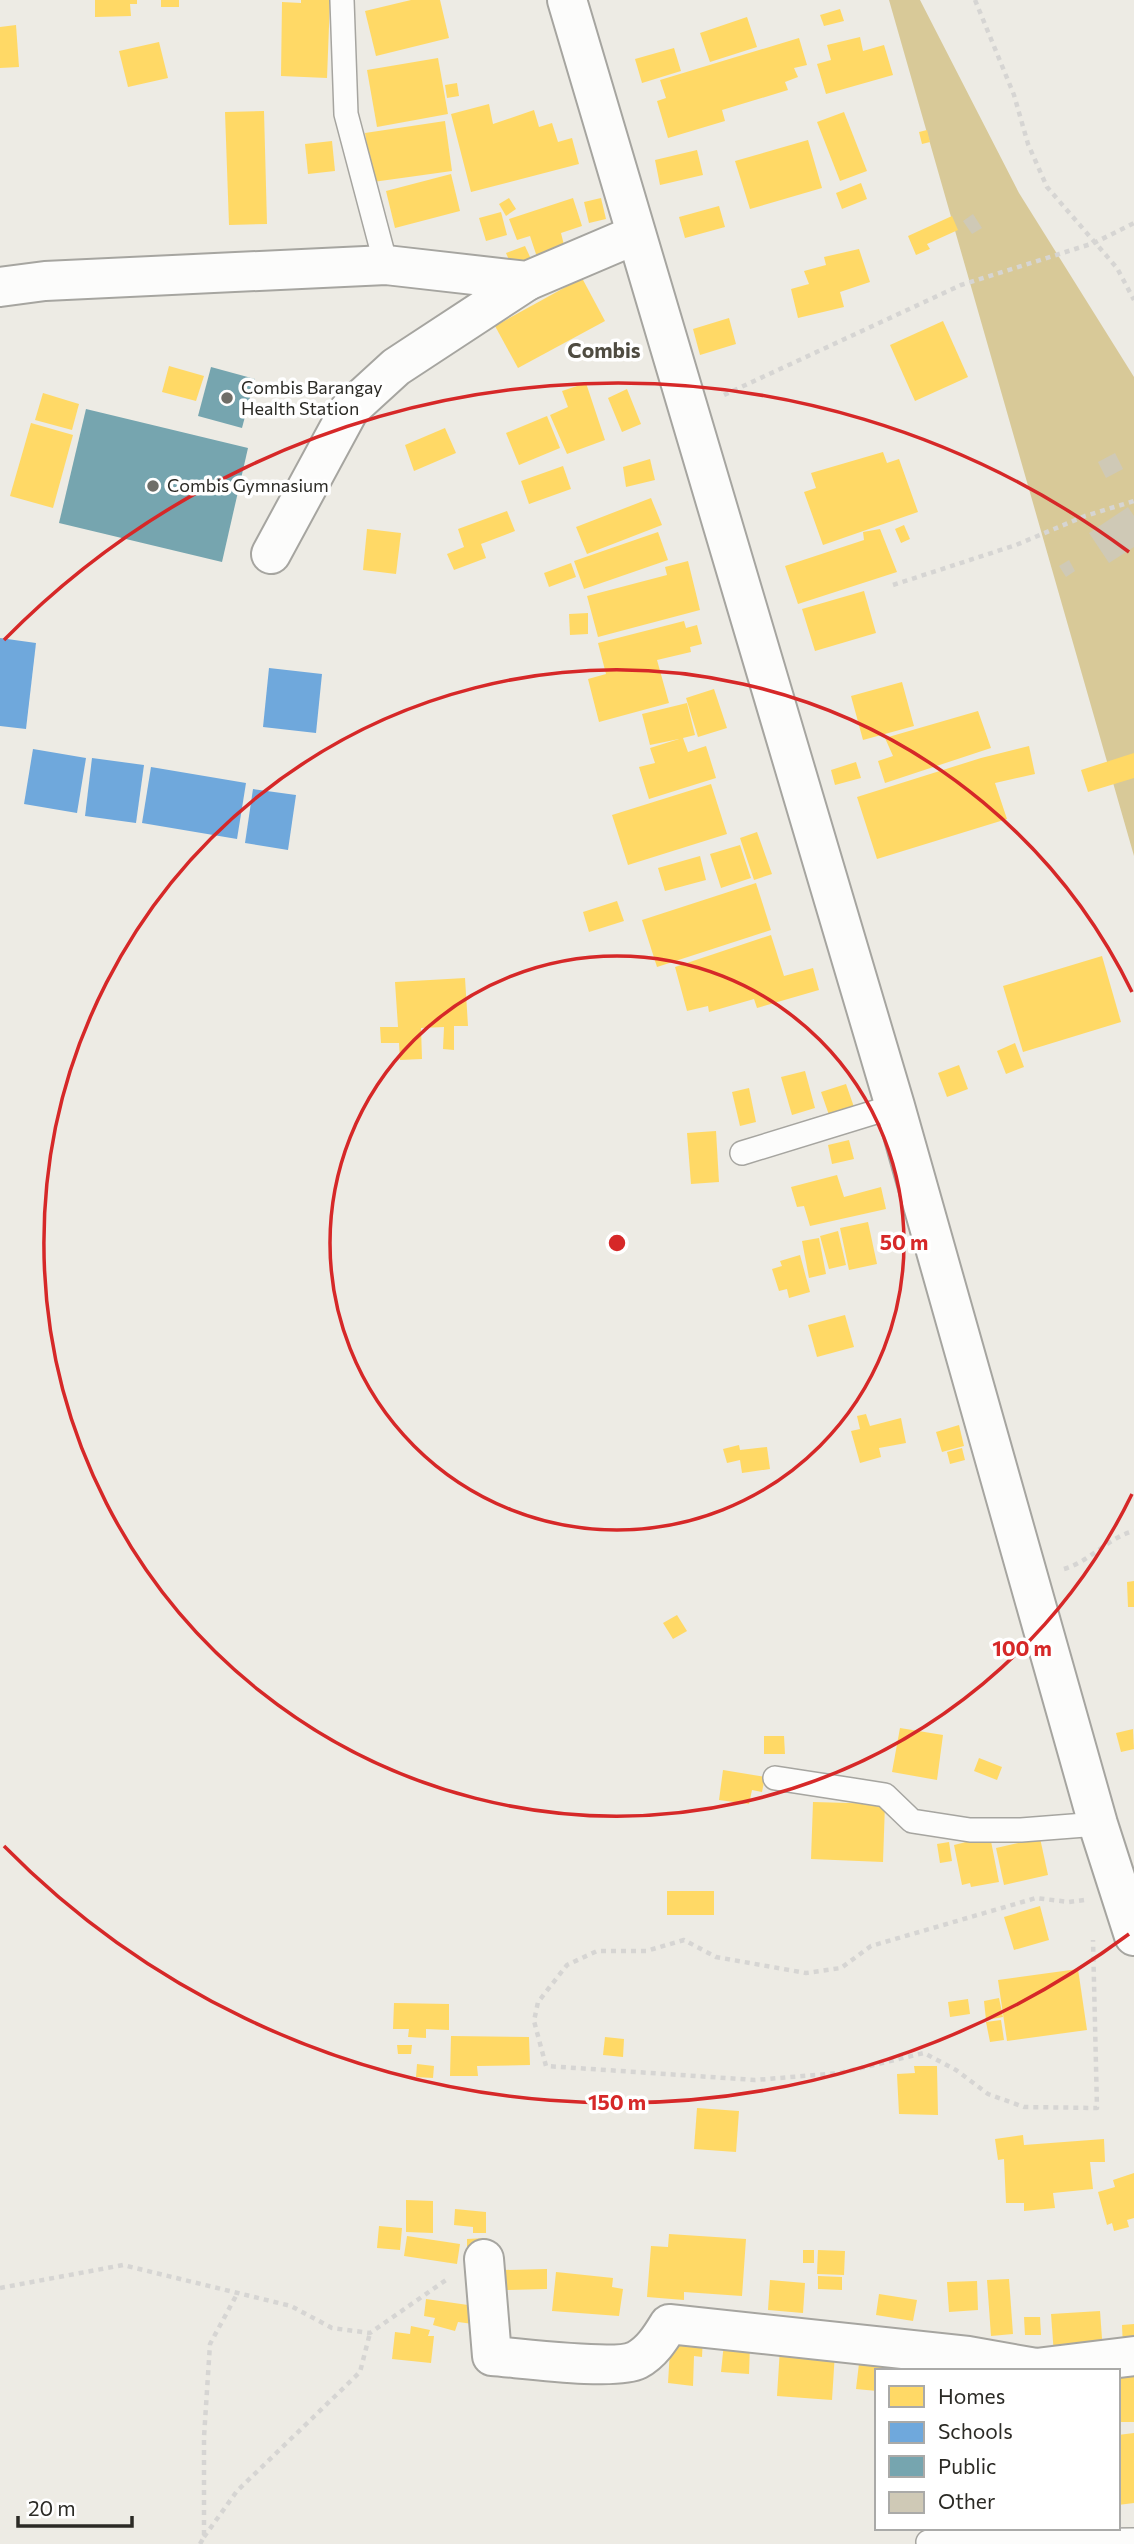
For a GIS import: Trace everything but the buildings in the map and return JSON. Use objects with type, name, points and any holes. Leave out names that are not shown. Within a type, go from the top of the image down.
[{"type":"main road","points":[[568,0],[895,1106],[1098,1824],[1134,1936]]},
{"type":"main road","points":[[271,554],[349,410],[396,367],[527,281],[635,234]]},
{"type":"main road","points":[[0,287],[45,281],[386,264],[527,281]]},
{"type":"main road","points":[[484,2259],[492,2356],[602,2363],[636,2361],[655,2345],[669,2324],[968,2356],[1036,2368],[1134,2356]]},
{"type":"lane","points":[[342,0],[346,114],[386,264]]},
{"type":"lane","points":[[742,1153],[895,1106]]},
{"type":"lane","points":[[775,1778],[885,1795],[912,1821],[970,1830],[1021,1830],[1098,1824]]},
{"type":"lane","points":[[928,2542],[1134,2540]]},
{"type":"path","points":[[975,0],[1014,95],[1028,144],[1047,187],[1117,268],[1134,300]]},
{"type":"path","points":[[688,412],[961,285],[1094,243],[1134,223]]},
{"type":"path","points":[[892,585],[1016,545],[1085,516],[1134,500]]},
{"type":"path","points":[[1030,1580],[1080,1564],[1115,1536],[1134,1531]]},
{"type":"path","points":[[1091,1898],[1069,1902],[1036,1898],[871,1946],[841,1968],[806,1973],[716,1956],[684,1940],[646,1951],[597,1951],[568,1965],[538,2002],[534,2021],[546,2066],[755,2080],[839,2073],[924,2053],[956,2070],[988,2094],[1024,2107],[1097,2108],[1092,1926]]},
{"type":"path","points":[[200,2544],[237,2491],[360,2372],[370,2333],[437,2286],[484,2259]]},
{"type":"path","points":[[0,2288],[124,2266],[291,2306],[332,2328],[370,2333]]},
{"type":"path","points":[[204,2536],[204,2437],[210,2344],[237,2294]]},
{"type":"shaded area","points":[[889,0],[920,0],[1019,193],[1134,377],[1134,856]]},
{"type":"place","name":"Combis Barangay Health Station","points":[[227,398]]},
{"type":"place","name":"Combis Gymnasium","points":[[153,486]]},
{"type":"district","name":"Combis","points":[[604,351]]}]
